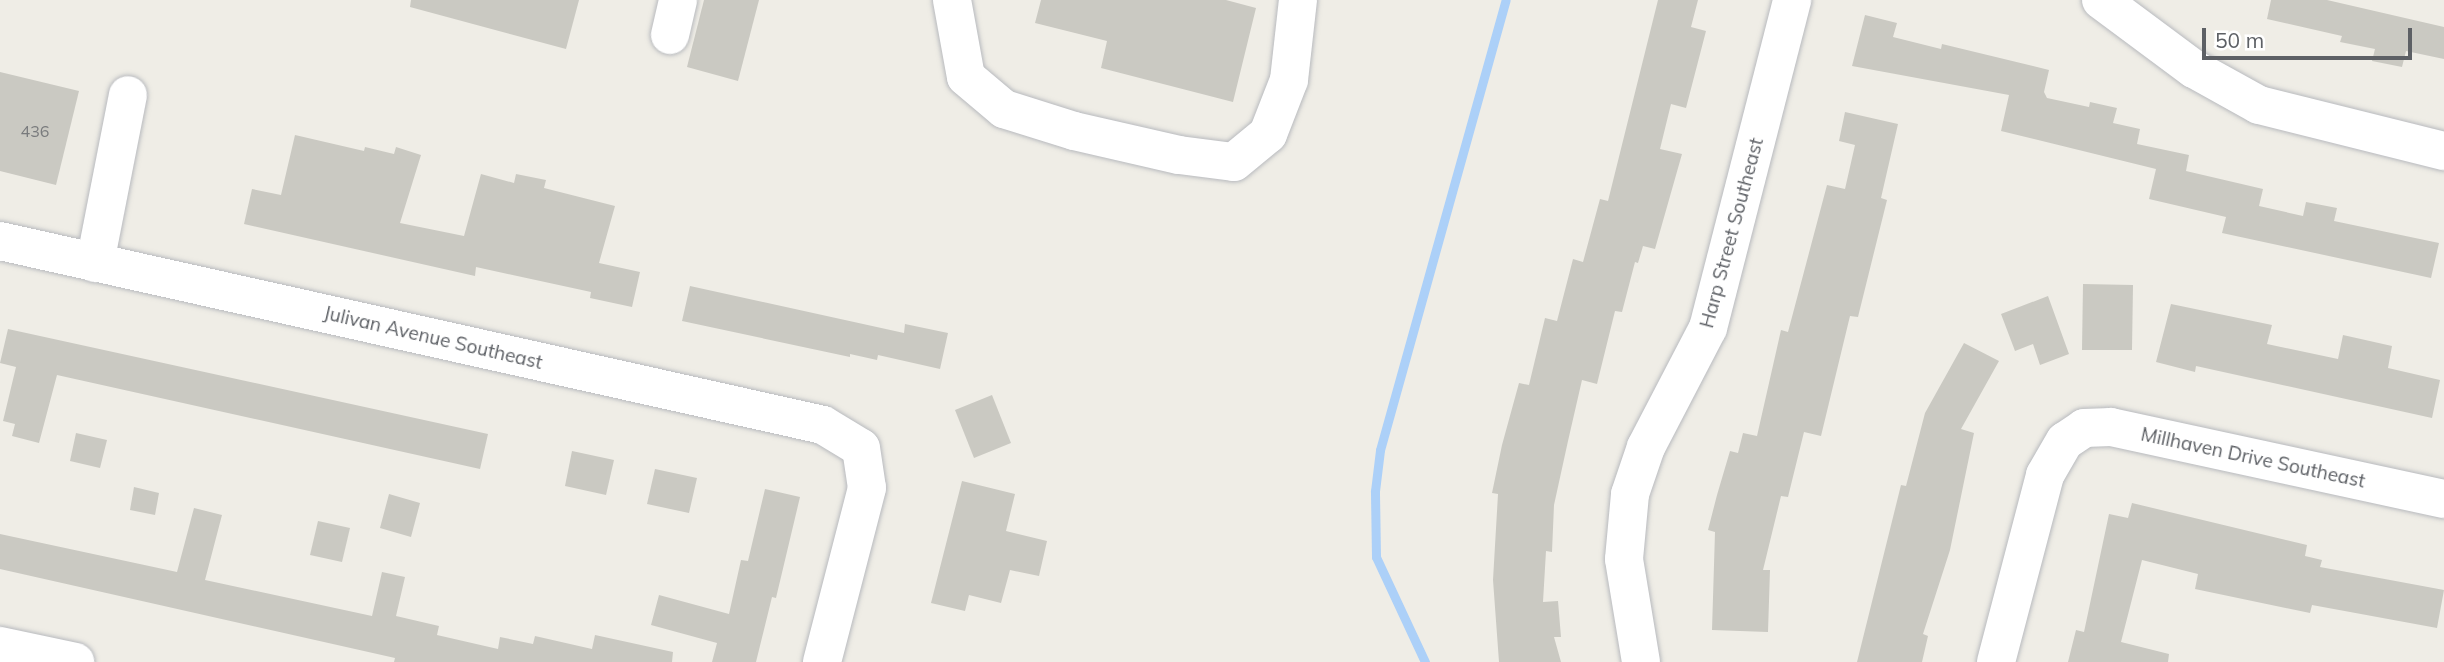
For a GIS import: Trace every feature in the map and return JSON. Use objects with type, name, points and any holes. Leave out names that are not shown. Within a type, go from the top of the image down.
[{"type":"street","points":[[952,0],[966,78],[1004,109],[1179,155],[1234,162],[1268,134],[1289,80],[1298,0]]},
{"type":"street","name":"Harp Street Southeast","points":[[1641,662],[1624,559],[1629,494],[1646,447],[1708,328],[1792,0]]},
{"type":"street","points":[[2101,0],[2194,69],[2259,104],[2444,151]]},
{"type":"street","points":[[95,263],[128,95]]},
{"type":"street","name":"Julivan Avenue Southeast","points":[[0,241],[824,425],[861,448],[867,488],[822,662]]},
{"type":"street","name":"Millhaven Drive Southeast","points":[[1996,662],[2041,486],[2065,441],[2084,428],[2111,427],[2444,499]]},
{"type":"street","points":[[0,646],[75,662]]},
{"type":"building","points":[[411,0],[579,0],[566,49],[410,7]]},
{"type":"building","points":[[704,0],[759,0],[738,81],[687,67]]},
{"type":"building","points":[[1041,0],[1226,0],[1256,8],[1233,102],[1101,68],[1107,41],[1035,23]]},
{"type":"building","points":[[1658,0],[1698,0],[1691,27],[1706,31],[1686,108],[1671,104],[1660,149],[1682,154],[1655,249],[1643,246],[1638,263],[1635,262],[1622,312],[1615,311],[1597,384],[1582,380],[1554,505],[1552,552],[1546,551],[1543,602],[1558,601],[1561,637],[1554,637],[1561,662],[1499,662],[1493,580],[1498,494],[1492,493],[1502,445],[1519,383],[1529,385],[1545,318],[1557,321],[1573,259],[1583,262],[1600,199],[1608,201]]},
{"type":"building","points":[[2271,0],[2327,0],[2444,27],[2444,59],[2406,51],[2402,67],[2372,61],[2375,49],[2340,42],[2342,36],[2267,19]]},
{"type":"building","points":[[1865,15],[1897,23],[1893,37],[1941,49],[1942,44],[2049,70],[2044,92],[2047,98],[2089,107],[2090,102],[2117,108],[2113,123],[2140,129],[2137,144],[2189,155],[2186,171],[2263,189],[2259,206],[2303,216],[2306,202],[2337,208],[2334,221],[2439,243],[2431,278],[2222,233],[2226,217],[2149,199],[2156,169],[2001,131],[2009,95],[1852,66]]},
{"type":"building","points":[[0,72],[79,91],[56,185],[0,171]]},
{"type":"building","points":[[1845,112],[1898,124],[1881,198],[1887,200],[1858,317],[1850,316],[1821,436],[1804,432],[1788,497],[1781,496],[1763,570],[1770,570],[1768,632],[1712,630],[1715,532],[1708,530],[1730,451],[1738,453],[1743,433],[1757,436],[1781,330],[1788,332],[1827,185],[1845,189],[1855,145],[1839,141]]},
{"type":"building","points":[[295,135],[364,151],[365,147],[394,154],[396,147],[421,155],[400,223],[464,236],[481,174],[514,183],[516,174],[546,180],[544,188],[615,206],[599,263],[640,272],[632,307],[590,298],[591,292],[476,267],[475,276],[244,224],[252,189],[281,195]]},
{"type":"building","points":[[2083,284],[2133,285],[2132,350],[2082,350]]},
{"type":"building","points":[[690,286],[904,333],[905,324],[948,333],[940,369],[878,355],[877,360],[850,354],[850,357],[682,321]]},
{"type":"building","points":[[2048,296],[2069,354],[2040,365],[2033,344],[2015,351],[2001,314]]},
{"type":"building","points":[[2171,304],[2272,325],[2267,344],[2338,359],[2343,335],[2392,346],[2388,368],[2440,380],[2432,418],[2196,366],[2195,372],[2156,362]]},
{"type":"building","points":[[8,329],[488,434],[480,469],[57,375],[39,443],[12,436],[15,424],[3,421],[16,367],[0,363]]},
{"type":"building","points":[[1964,343],[1999,361],[1961,429],[1974,433],[1950,550],[1923,634],[1928,636],[1922,662],[1857,662],[1901,485],[1906,486],[1925,413]]},
{"type":"building","points":[[992,395],[1011,443],[974,458],[955,410]]},
{"type":"building","points":[[76,433],[107,440],[100,468],[70,461]]},
{"type":"building","points":[[572,451],[614,460],[606,495],[565,486]]},
{"type":"building","points":[[655,469],[697,478],[689,513],[647,504]]},
{"type":"building","points":[[962,481],[1015,494],[1006,531],[1047,541],[1039,576],[1010,570],[1001,603],[969,595],[965,611],[931,603]]},
{"type":"building","points":[[134,487],[159,493],[155,515],[130,510]]},
{"type":"building","points":[[765,489],[800,497],[776,598],[772,597],[756,662],[712,662],[717,643],[651,625],[659,595],[729,614],[741,560],[748,561]]},
{"type":"building","points":[[389,494],[420,503],[411,537],[380,528]]},
{"type":"building","points":[[2132,503],[2307,545],[2305,556],[2322,560],[2320,567],[2444,590],[2437,628],[2312,605],[2310,613],[2195,589],[2198,574],[2142,560],[2121,642],[2169,654],[2168,662],[2068,662],[2076,630],[2084,632],[2109,514],[2128,518]]},
{"type":"building","points":[[194,508],[222,515],[205,580],[372,616],[382,572],[405,577],[396,616],[439,626],[437,635],[498,649],[500,637],[533,644],[535,636],[592,649],[595,635],[673,652],[672,662],[394,662],[395,658],[0,569],[0,534],[177,572]]},
{"type":"building","points":[[318,521],[350,528],[342,562],[310,555]]},
{"type":"waterway","points":[[1425,662],[1376,557],[1375,491],[1380,450],[1506,0]]}]
